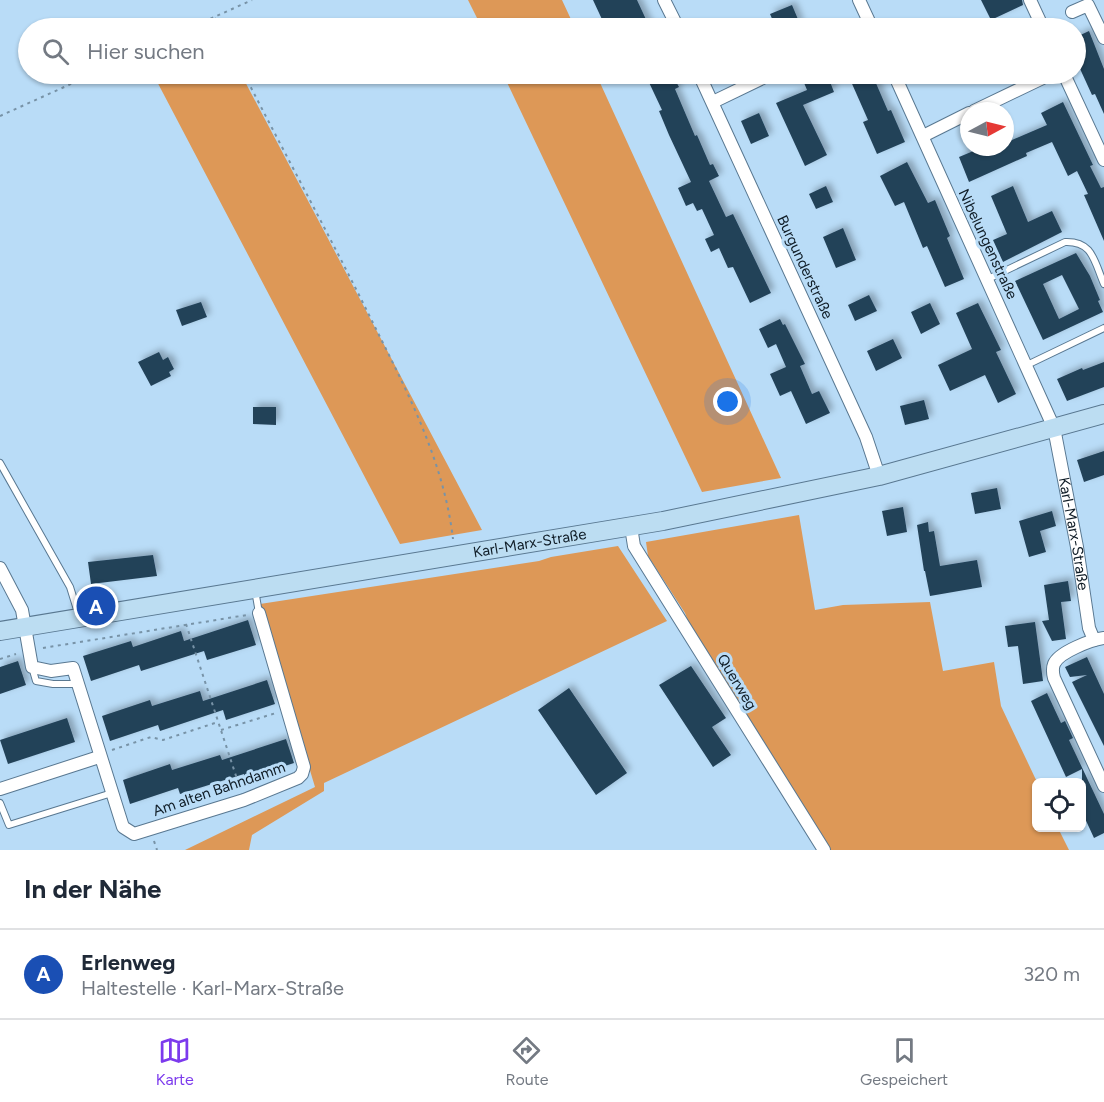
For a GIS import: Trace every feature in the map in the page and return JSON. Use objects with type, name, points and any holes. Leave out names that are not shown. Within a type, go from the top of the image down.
[{"type":"main road","name":"Karl-Marx-Straße","points":[[0,631],[631,527],[663,518],[879,476],[1104,414]]},
{"type":"street","points":[[664,0],[673,18]]},
{"type":"street","points":[[860,0],[866,18]]},
{"type":"street","points":[[1030,0],[1038,18]]},
{"type":"street","points":[[1072,12],[1088,5],[1104,39]]},
{"type":"street","name":"Burgunderstraße","points":[[704,84],[866,437],[879,476]]},
{"type":"street","points":[[713,102],[750,84]]},
{"type":"street","name":"Nibelungenstraße","points":[[899,84],[1054,428]]},
{"type":"street","points":[[993,102],[1030,84]]},
{"type":"street","points":[[1069,84],[1104,160]]},
{"type":"street","points":[[923,136],[960,118]]},
{"type":"street","name":"Karl-Marx-Straße","points":[[1054,428],[1077,547],[1089,628],[1099,639]]},
{"type":"street","name":"Querweg","points":[[631,527],[634,546],[824,850]]},
{"type":"street","name":"Am alten Bahndamm","points":[[0,568],[20,606],[26,627],[32,667],[51,671],[73,668],[123,826],[134,834],[244,800],[298,778],[302,774],[304,767],[259,613]]},
{"type":"street","points":[[1099,639],[1059,656],[1053,666],[1054,678],[1104,786]]},
{"type":"street","points":[[0,789],[99,755]]},
{"type":"lane","points":[[988,279],[1065,242],[1077,241],[1087,246],[1104,284]]},
{"type":"lane","points":[[1027,365],[1104,328]]},
{"type":"lane","points":[[0,463],[70,587],[79,617]]},
{"type":"lane","points":[[255,588],[259,613]]},
{"type":"lane","points":[[0,803],[9,825],[112,793]]},
{"type":"path","points":[[215,17],[252,0]]},
{"type":"path","points":[[0,116],[71,84]]},
{"type":"path","points":[[249,84],[403,384],[435,458],[448,504],[453,542]]},
{"type":"path","points":[[38,649],[259,613]]},
{"type":"path","points":[[186,624],[244,800]]},
{"type":"path","points":[[0,659],[16,654]]},
{"type":"path","points":[[221,730],[288,709]]},
{"type":"path","points":[[99,755],[151,737],[163,740],[218,722]]},
{"type":"shaded area","points":[[468,0],[562,0],[570,18],[477,18]]},
{"type":"shaded area","points":[[158,84],[246,84],[482,530],[400,544]]},
{"type":"shaded area","points":[[508,84],[601,84],[781,478],[702,492]]},
{"type":"shaded area","points":[[799,515],[815,610],[843,605],[930,602],[943,671],[994,662],[1001,706],[1035,778],[1032,778],[1032,832],[1060,832],[1069,850],[830,850],[692,632],[685,613],[648,556],[646,542]]},
{"type":"shaded area","points":[[618,546],[667,621],[324,783],[324,791],[252,835],[249,850],[185,850],[315,787],[260,604],[539,561]]},
{"type":"building","points":[[593,0],[637,0],[645,18],[601,18]]},
{"type":"building","points":[[981,0],[1022,0],[1023,5],[995,18],[990,18]]},
{"type":"building","points":[[792,5],[797,18],[772,18],[770,14]]},
{"type":"building","points":[[1089,31],[1104,69],[1104,114],[1095,94],[1092,95],[1086,82],[1086,32]]},
{"type":"building","points":[[650,84],[677,84],[679,87],[675,89],[695,136],[697,135],[710,165],[713,164],[719,176],[709,181],[726,217],[733,214],[771,293],[750,303],[733,267],[728,268],[719,248],[711,252],[705,239],[714,235],[702,209],[697,211],[693,203],[686,206],[678,188],[691,182],[659,111],[662,110]]},
{"type":"building","points":[[804,84],[831,84],[834,92],[803,105],[827,155],[805,166],[776,103],[807,90]]},
{"type":"building","points":[[852,84],[876,84],[905,142],[877,154],[863,122],[868,120]]},
{"type":"building","points":[[1063,102],[1093,165],[1090,166],[1101,188],[1104,187],[1104,241],[1084,195],[1088,194],[1077,171],[1068,176],[1052,142],[969,182],[959,157],[1014,156],[1014,139],[1047,125],[1041,113]]},
{"type":"building","points":[[759,113],[769,136],[751,144],[741,121]]},
{"type":"building","points":[[907,162],[928,203],[935,200],[950,236],[947,238],[964,279],[945,287],[927,246],[923,248],[904,202],[895,206],[880,176]]},
{"type":"building","points":[[826,186],[833,202],[816,209],[809,194]]},
{"type":"building","points":[[1013,186],[1028,222],[1052,211],[1062,232],[1003,262],[993,240],[1007,234],[991,196]]},
{"type":"building","points":[[843,228],[856,260],[836,268],[823,237]]},
{"type":"building","points":[[1076,253],[1090,276],[1103,312],[1043,340],[1015,281]],"holes":[[[1062,275],[1079,309],[1059,319],[1043,284]]]},
{"type":"building","points":[[869,295],[877,311],[855,321],[848,305]]},
{"type":"building","points":[[201,302],[207,317],[182,326],[176,310]]},
{"type":"building","points":[[930,303],[940,324],[921,334],[911,312]]},
{"type":"building","points":[[978,303],[1001,350],[996,352],[1016,394],[998,403],[985,375],[950,391],[938,365],[972,349],[956,313]]},
{"type":"building","points":[[780,319],[783,325],[785,324],[805,364],[800,366],[812,394],[819,391],[830,413],[806,424],[791,391],[780,396],[770,374],[786,367],[776,344],[768,348],[759,329]]},
{"type":"building","points":[[893,339],[902,358],[876,371],[867,351]]},
{"type":"building","points":[[159,352],[163,360],[168,357],[174,369],[169,372],[171,376],[151,386],[138,362]]},
{"type":"building","points":[[1104,362],[1104,387],[1067,401],[1057,379],[1082,368],[1083,370]]},
{"type":"building","points":[[924,400],[929,419],[905,425],[900,406]]},
{"type":"building","points":[[253,407],[276,407],[276,425],[253,424]]},
{"type":"building","points":[[1104,451],[1104,475],[1084,482],[1077,460]]},
{"type":"building","points":[[997,488],[1001,509],[975,514],[971,493]]},
{"type":"building","points":[[903,507],[907,532],[887,536],[882,511]]},
{"type":"building","points":[[1052,511],[1056,526],[1040,531],[1046,552],[1029,557],[1019,521]]},
{"type":"building","points":[[928,522],[929,532],[934,531],[940,566],[977,560],[982,587],[930,596],[917,525]]},
{"type":"building","points":[[153,555],[157,576],[91,584],[88,562]]},
{"type":"building","points":[[1068,581],[1071,601],[1061,602],[1066,639],[1052,641],[1042,621],[1049,620],[1044,585]]},
{"type":"building","points":[[248,620],[256,645],[207,660],[204,651],[141,671],[139,665],[91,681],[83,656],[131,641],[133,647],[181,631],[184,641]]},
{"type":"building","points":[[1035,622],[1043,681],[1023,684],[1018,646],[1008,647],[1005,626]]},
{"type":"building","points":[[1087,657],[1104,694],[1104,746],[1072,682],[1087,675],[1070,677],[1065,667]]},
{"type":"building","points":[[18,661],[26,685],[0,694],[0,667]]},
{"type":"building","points":[[691,666],[726,718],[712,727],[731,755],[713,767],[659,685]]},
{"type":"building","points":[[267,680],[275,704],[226,720],[223,710],[160,731],[158,725],[110,741],[102,716],[150,700],[152,706],[200,691],[203,701]]},
{"type":"building","points":[[569,688],[627,773],[596,795],[538,710]]},
{"type":"building","points":[[1047,693],[1061,723],[1065,721],[1073,738],[1069,740],[1104,814],[1104,833],[1094,838],[1086,821],[1086,778],[1082,778],[1082,769],[1066,777],[1031,701]]},
{"type":"building","points":[[67,718],[75,742],[8,764],[0,740]]},
{"type":"building","points":[[286,739],[294,763],[245,779],[244,774],[180,794],[178,788],[130,804],[123,780],[170,764],[172,770],[220,755],[222,760]]},
{"type":"place","name":"Erlenweg","points":[[96,606]]}]
